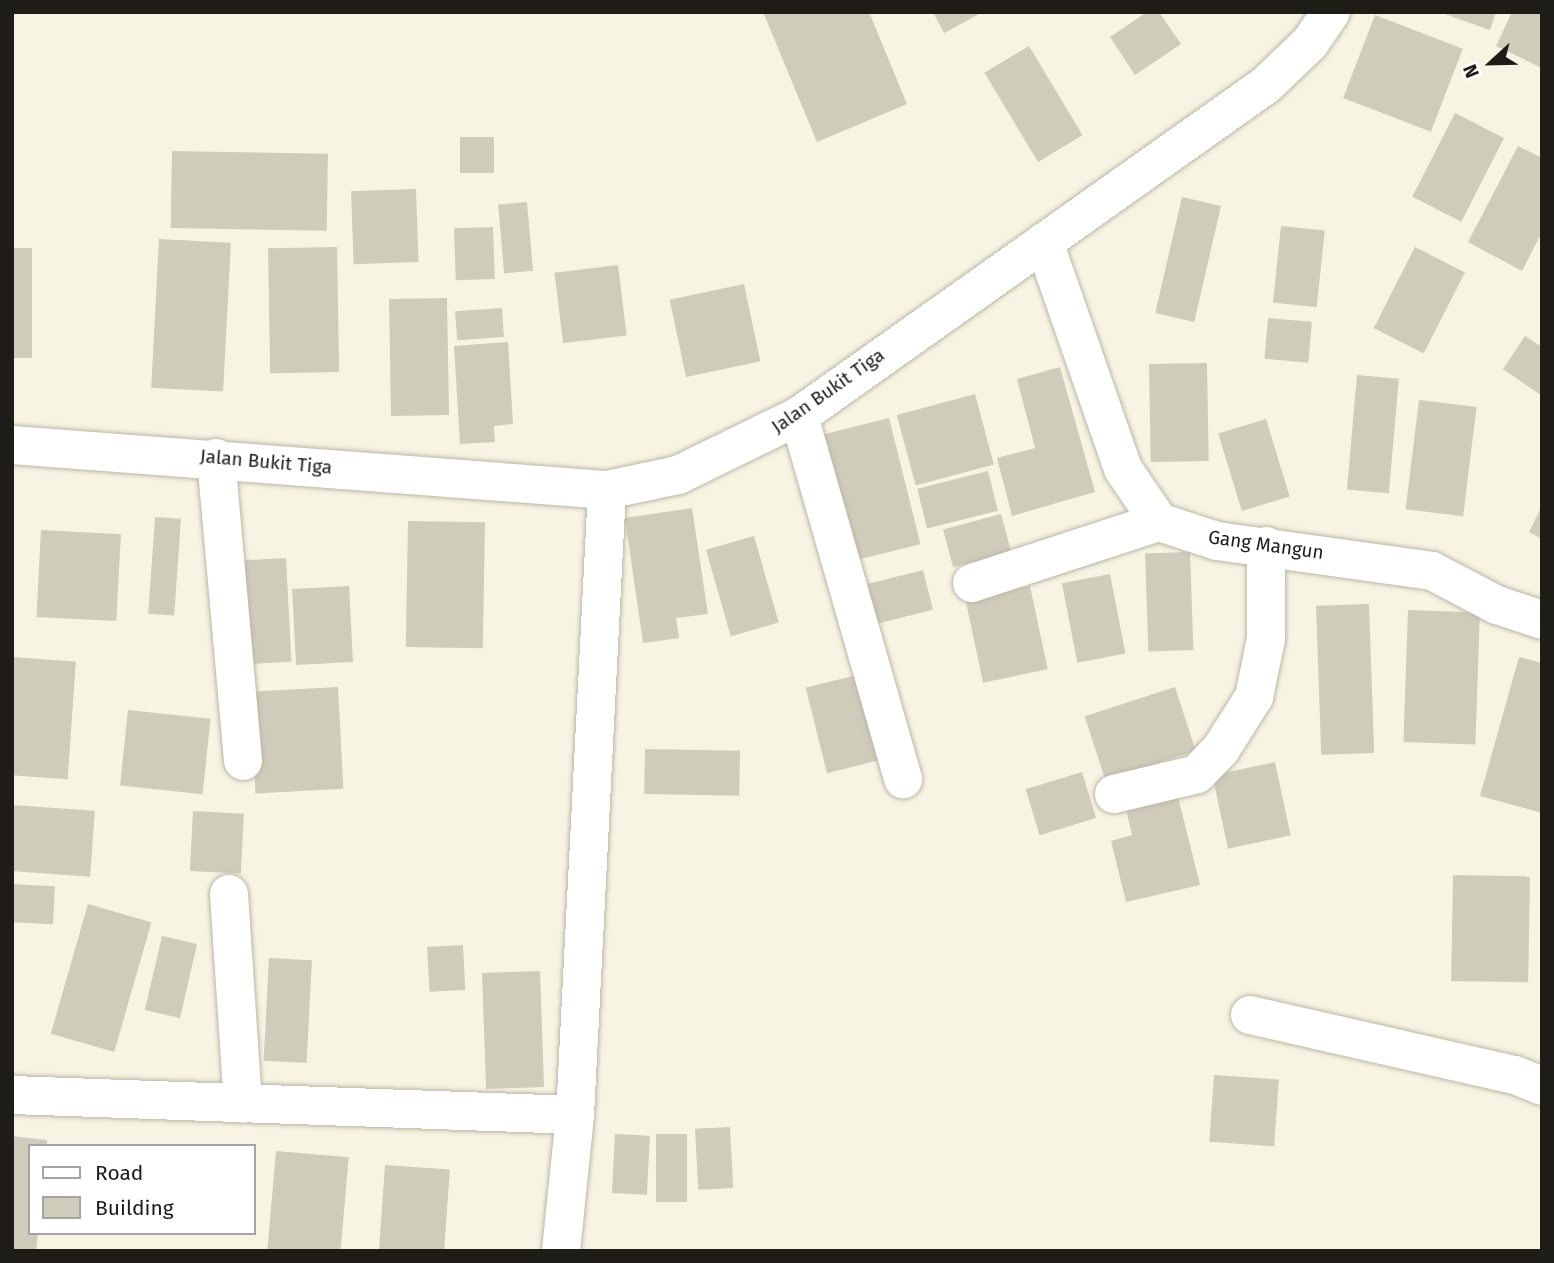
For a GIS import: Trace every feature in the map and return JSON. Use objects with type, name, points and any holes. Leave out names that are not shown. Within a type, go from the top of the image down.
[{"type":"street","name":"Jalan Bukit Tiga","points":[[12,444],[607,490],[678,475],[799,416],[1265,85],[1310,43],[1331,12]]},
{"type":"street","points":[[972,583],[1159,522],[1123,469],[1044,242]]},
{"type":"street","points":[[799,416],[903,779]]},
{"type":"street","points":[[216,458],[243,761]]},
{"type":"street","points":[[561,1251],[575,1115],[607,490]]},
{"type":"street","name":"Gang Mangun","points":[[1159,522],[1217,541],[1432,571],[1497,605],[1542,620]]},
{"type":"street","points":[[1114,794],[1196,774],[1221,749],[1254,697],[1266,639],[1266,546]]},
{"type":"street","points":[[229,894],[243,1104]]},
{"type":"street","points":[[1250,1015],[1516,1075],[1542,1086]]},
{"type":"street","points":[[12,1095],[575,1115]]},
{"type":"building","points":[[763,12],[869,12],[907,104],[817,142]]},
{"type":"building","points":[[933,12],[983,12],[944,33]]},
{"type":"building","points":[[1147,12],[1159,12],[1181,44],[1135,75],[1110,37]]},
{"type":"building","points":[[1439,12],[1496,12],[1490,30]]},
{"type":"building","points":[[1512,12],[1542,12],[1542,68],[1496,46]]},
{"type":"building","points":[[1375,15],[1463,49],[1431,132],[1343,98]]},
{"type":"building","points":[[1029,46],[1083,135],[1038,162],[984,73]]},
{"type":"building","points":[[1455,113],[1504,138],[1461,222],[1412,197]]},
{"type":"building","points":[[460,137],[494,137],[494,173],[460,173]]},
{"type":"building","points":[[1518,146],[1542,158],[1542,232],[1522,271],[1468,242]]},
{"type":"building","points":[[172,151],[328,154],[327,231],[171,228]]},
{"type":"building","points":[[416,189],[419,262],[354,264],[351,191]]},
{"type":"building","points":[[1182,197],[1221,206],[1194,322],[1155,313]]},
{"type":"building","points":[[527,202],[533,271],[504,273],[498,205]]},
{"type":"building","points":[[1281,226],[1325,231],[1317,307],[1273,303]]},
{"type":"building","points":[[493,227],[495,279],[456,280],[454,228]]},
{"type":"building","points":[[159,239],[231,243],[223,392],[151,388]]},
{"type":"building","points":[[337,247],[339,372],[270,373],[268,248]]},
{"type":"building","points":[[1415,247],[1465,272],[1424,354],[1374,328]]},
{"type":"building","points":[[12,248],[32,248],[32,358],[12,358]]},
{"type":"building","points":[[618,265],[627,335],[563,343],[554,273]]},
{"type":"building","points":[[744,284],[760,361],[686,377],[670,300]]},
{"type":"building","points":[[447,298],[449,415],[391,416],[389,299]]},
{"type":"building","points":[[502,308],[504,337],[457,340],[455,311]]},
{"type":"building","points":[[1268,318],[1312,322],[1308,363],[1264,359]]},
{"type":"building","points":[[1525,336],[1542,347],[1542,396],[1503,369]]},
{"type":"building","points":[[508,342],[513,424],[494,426],[495,442],[460,444],[454,346]]},
{"type":"building","points":[[1207,363],[1209,461],[1151,462],[1149,364]]},
{"type":"building","points":[[1060,367],[1095,492],[1012,516],[997,458],[1035,448],[1017,379]]},
{"type":"building","points":[[1357,375],[1399,379],[1389,493],[1347,490]]},
{"type":"building","points":[[975,394],[994,465],[916,485],[897,415]]},
{"type":"building","points":[[1419,400],[1477,407],[1463,516],[1406,509]]},
{"type":"building","points":[[889,418],[920,544],[854,561],[823,434]]},
{"type":"building","points":[[1266,419],[1290,496],[1242,511],[1218,434]]},
{"type":"building","points":[[988,471],[998,511],[927,528],[917,489]]},
{"type":"building","points":[[1542,506],[1542,539],[1529,532]]},
{"type":"building","points":[[692,508],[708,614],[676,618],[679,638],[643,643],[625,518]]},
{"type":"building","points":[[1001,514],[1011,552],[953,567],[943,530]]},
{"type":"building","points":[[155,517],[181,519],[174,616],[148,614]]},
{"type":"building","points":[[408,521],[485,522],[483,648],[406,647]]},
{"type":"building","points":[[41,530],[121,534],[116,621],[36,617]]},
{"type":"building","points":[[754,536],[779,623],[731,636],[706,550]]},
{"type":"building","points":[[1190,552],[1193,650],[1148,652],[1145,554]]},
{"type":"building","points":[[286,558],[291,662],[243,664],[237,561]]},
{"type":"building","points":[[923,570],[933,610],[868,626],[858,586]]},
{"type":"building","points":[[1110,574],[1125,654],[1077,663],[1062,583]]},
{"type":"building","points":[[349,586],[353,662],[296,665],[292,589]]},
{"type":"building","points":[[1030,586],[1048,669],[983,683],[965,600]]},
{"type":"building","points":[[1369,604],[1374,753],[1321,755],[1316,606]]},
{"type":"building","points":[[1408,610],[1480,613],[1475,744],[1403,742]]},
{"type":"building","points":[[12,657],[76,661],[68,779],[12,775]]},
{"type":"building","points":[[1519,657],[1542,663],[1542,813],[1480,796]]},
{"type":"building","points":[[861,674],[882,759],[827,773],[806,688]]},
{"type":"building","points":[[338,687],[343,789],[255,793],[250,692]]},
{"type":"building","points":[[1175,687],[1196,751],[1105,780],[1085,716]]},
{"type":"building","points":[[128,710],[211,719],[203,794],[120,786]]},
{"type":"building","points":[[645,749],[740,751],[739,796],[644,794]]},
{"type":"building","points":[[1275,762],[1291,835],[1228,849],[1212,775]]},
{"type":"building","points":[[1082,772],[1096,818],[1040,835],[1026,789]]},
{"type":"building","points":[[1176,789],[1200,885],[1126,902],[1111,841],[1132,835],[1124,801]]},
{"type":"building","points":[[12,805],[95,811],[90,877],[12,871]]},
{"type":"building","points":[[193,811],[244,814],[241,874],[190,871]]},
{"type":"building","points":[[1453,875],[1530,876],[1528,982],[1451,981]]},
{"type":"building","points":[[12,884],[55,886],[53,924],[12,922]]},
{"type":"building","points":[[88,904],[151,922],[114,1052],[51,1034]]},
{"type":"building","points":[[162,936],[197,944],[180,1018],[145,1010]]},
{"type":"building","points":[[463,945],[465,990],[429,992],[427,947]]},
{"type":"building","points":[[269,958],[312,960],[307,1063],[264,1061]]},
{"type":"building","points":[[540,971],[544,1087],[486,1089],[482,973]]},
{"type":"building","points":[[1214,1075],[1279,1080],[1274,1146],[1209,1142]]},
{"type":"building","points":[[730,1127],[733,1188],[698,1190],[695,1129]]},
{"type":"building","points":[[615,1134],[650,1136],[647,1195],[612,1193]]},
{"type":"building","points":[[656,1134],[687,1134],[687,1202],[656,1202]]},
{"type":"building","points":[[12,1136],[47,1140],[47,1144],[28,1144],[28,1235],[38,1235],[36,1251],[12,1251]]},
{"type":"building","points":[[276,1151],[349,1157],[341,1251],[267,1251]]},
{"type":"building","points":[[385,1165],[450,1170],[444,1251],[379,1251]]}]
